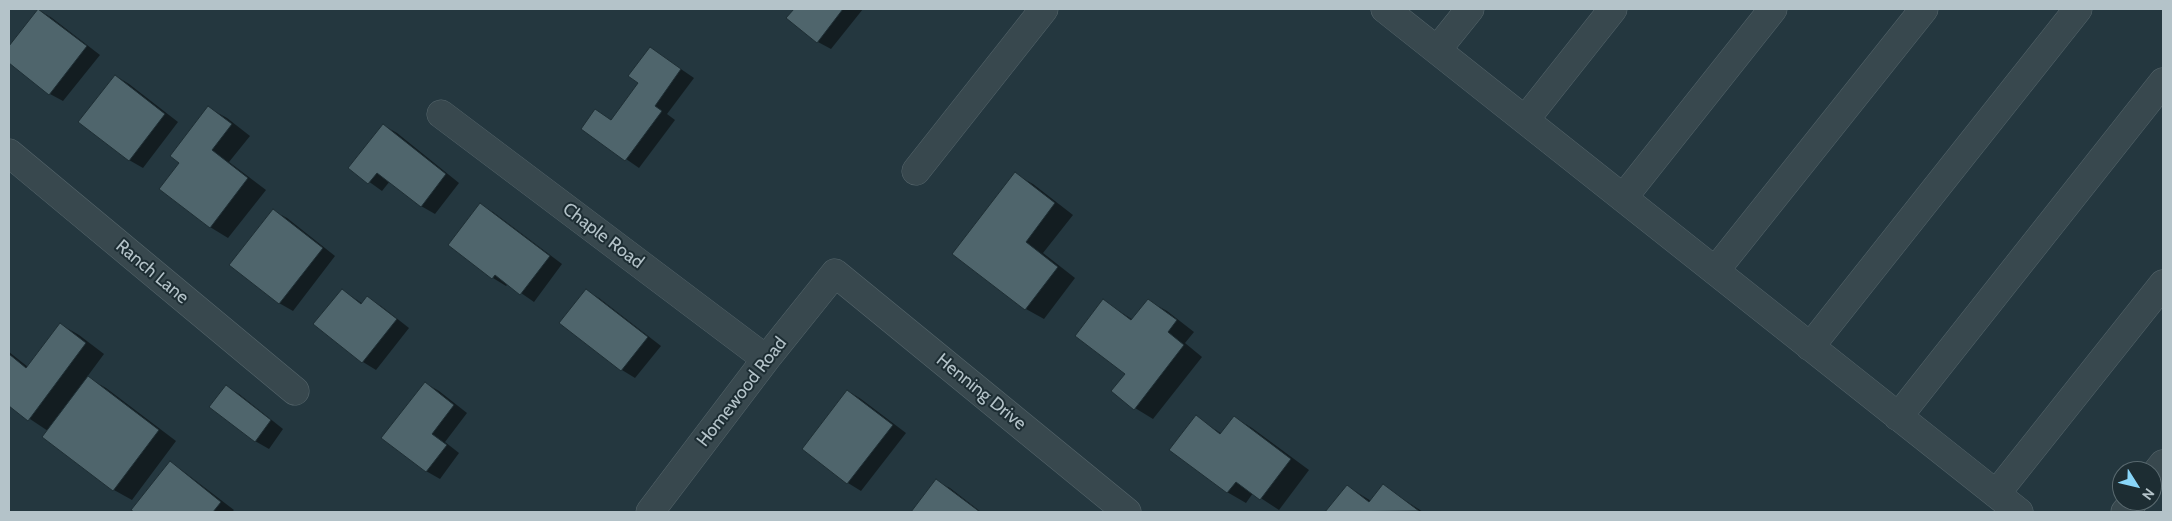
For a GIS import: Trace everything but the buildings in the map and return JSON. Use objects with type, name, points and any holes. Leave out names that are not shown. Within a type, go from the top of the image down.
[{"type":"street","points":[[916,171],[1044,9]]},
{"type":"street","points":[[1385,9],[2019,512]]},
{"type":"street","points":[[1437,50],[1470,9]]},
{"type":"street","points":[[1525,120],[1613,9]]},
{"type":"street","points":[[1623,198],[1773,9]]},
{"type":"street","points":[[1715,271],[1924,9]]},
{"type":"street","points":[[1810,346],[2078,9]]},
{"type":"street","points":[[1898,417],[2163,82]]},
{"type":"street","name":"Chaple Road","points":[[440,114],[766,359]]},
{"type":"street","name":"Ranch Lane","points":[[9,153],[295,391]]},
{"type":"street","name":"Homewood Road","points":[[650,512],[766,359],[835,273]]},
{"type":"street","name":"Henning Drive","points":[[835,273],[1127,512]]},
{"type":"street","points":[[1996,494],[2163,284]]}]
